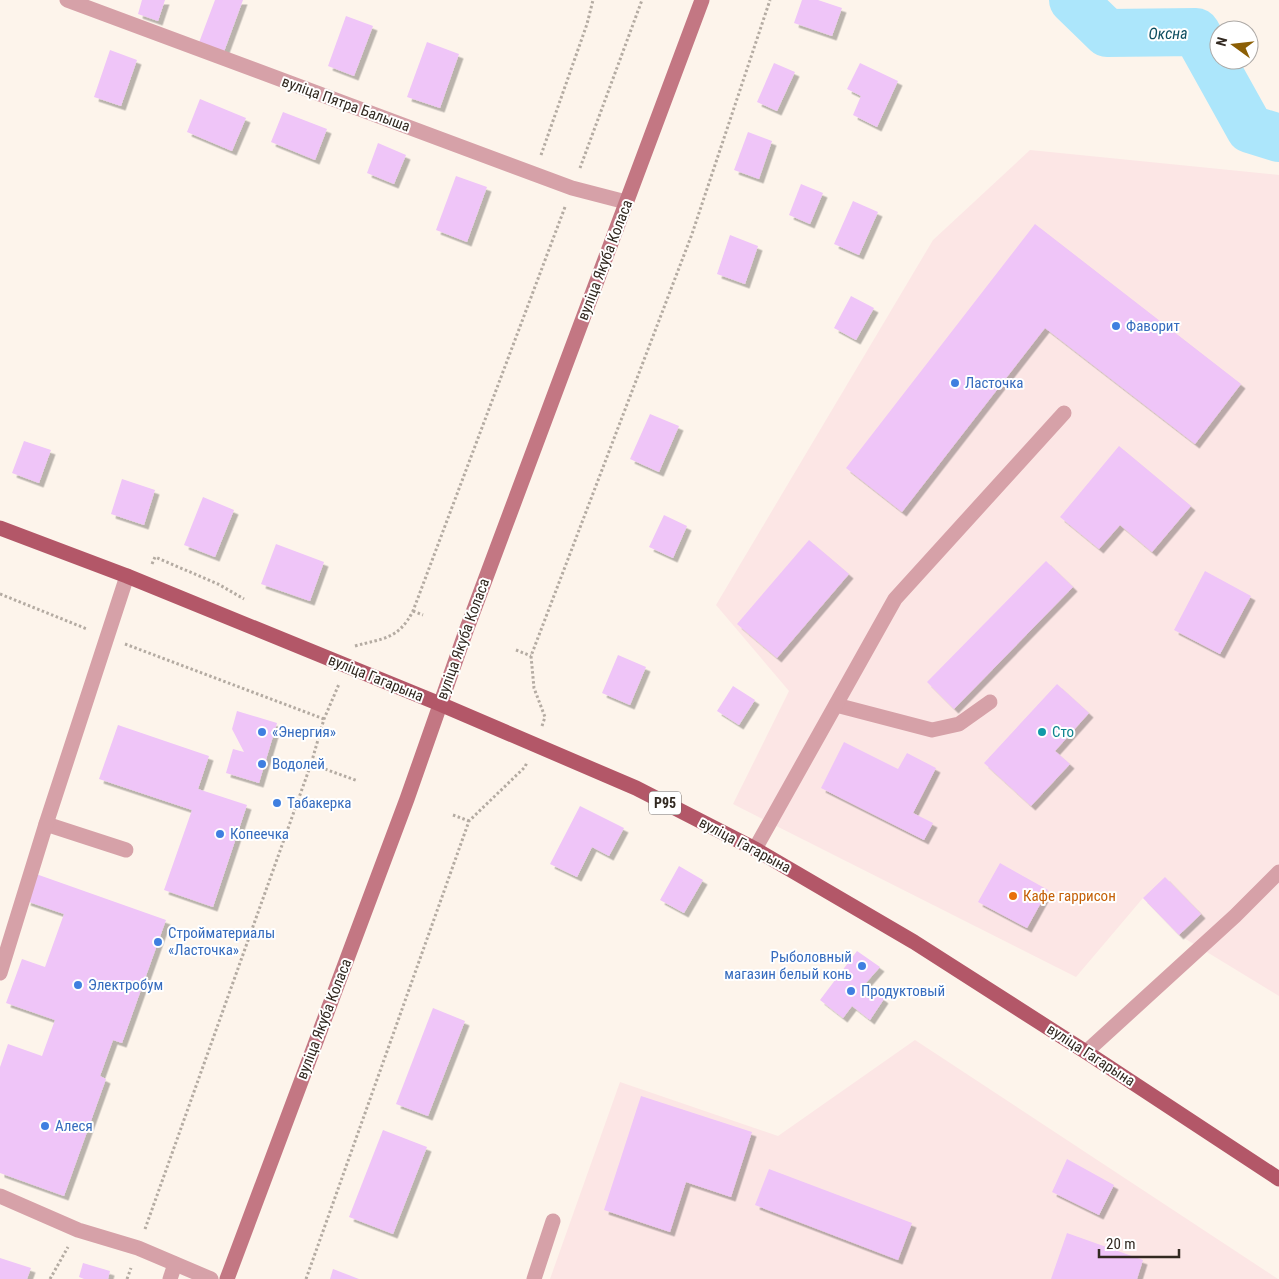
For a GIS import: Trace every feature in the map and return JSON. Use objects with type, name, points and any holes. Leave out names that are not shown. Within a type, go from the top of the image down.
[{"type":"main road","name":"вуліца Якуба Коласа","points":[[227,1279],[702,0]]},
{"type":"main road","name":"вуліца Гагарына","points":[[0,528],[127,576],[440,704],[636,788],[754,849],[914,942],[1279,1179]]},
{"type":"street","name":"вуліца Пятра Балыша","points":[[67,0],[533,174],[572,188],[626,202]]},
{"type":"street","points":[[754,849],[895,599],[1064,413]]},
{"type":"street","points":[[0,973],[46,824],[127,576]]},
{"type":"street","points":[[836,705],[932,730],[959,724],[990,702]]},
{"type":"street","points":[[46,824],[126,850]]},
{"type":"street","points":[[1086,1052],[1235,916],[1279,872]]},
{"type":"street","points":[[0,1196],[78,1230],[138,1248],[211,1279]]},
{"type":"street","points":[[534,1279],[553,1221]]},
{"type":"street","points":[[170,1279],[175,1264]]},
{"type":"path","points":[[533,174],[587,24],[593,0]]},
{"type":"path","points":[[127,1279],[311,764],[324,719],[355,646],[390,638],[407,623],[413,611],[642,0]]},
{"type":"path","points":[[306,1279],[469,820],[525,767],[536,744],[545,717],[534,688],[531,656],[692,234],[770,0]]},
{"type":"path","points":[[0,594],[106,637],[324,719]]},
{"type":"path","points":[[413,611],[423,615]]},
{"type":"path","points":[[516,650],[531,656]]},
{"type":"path","points":[[311,764],[358,781]]},
{"type":"path","points":[[453,815],[469,820]]},
{"type":"path","points":[[50,1279],[78,1230]]},
{"type":"shaded area","points":[[1030,150],[1279,175],[1279,996],[1179,935],[1143,898],[1076,977],[733,804],[789,691],[716,605],[933,240]]},
{"type":"shaded area","points":[[915,1040],[1278,1279],[550,1279],[620,1082],[778,1136]]},
{"type":"building","points":[[142,0],[165,0],[158,21],[138,14]]},
{"type":"building","points":[[215,0],[243,0],[222,57],[197,48]]},
{"type":"building","points":[[802,0],[818,0],[842,8],[832,36],[794,23]]},
{"type":"building","points":[[346,16],[373,26],[354,76],[328,66]]},
{"type":"building","points":[[427,42],[459,54],[440,108],[407,97]]},
{"type":"building","points":[[110,50],[137,60],[121,106],[94,97]]},
{"type":"building","points":[[774,63],[795,72],[777,111],[757,102]]},
{"type":"building","points":[[860,63],[898,81],[877,127],[853,115],[861,96],[847,89]]},
{"type":"building","points":[[200,99],[246,118],[232,151],[187,132]]},
{"type":"building","points":[[283,112],[327,129],[315,160],[271,142]]},
{"type":"building","points":[[748,132],[772,141],[759,179],[734,170]]},
{"type":"building","points":[[378,143],[406,155],[394,184],[367,173]]},
{"type":"building","points":[[456,176],[487,187],[467,242],[436,230]]},
{"type":"building","points":[[801,184],[823,193],[810,224],[789,215]]},
{"type":"building","points":[[853,201],[878,212],[859,255],[834,244]]},
{"type":"building","points":[[1035,224],[1241,384],[1195,444],[1045,328],[902,512],[846,468]]},
{"type":"building","points":[[730,235],[758,246],[745,284],[717,274]]},
{"type":"building","points":[[851,296],[874,308],[856,340],[834,328]]},
{"type":"building","points":[[650,414],[679,426],[659,472],[630,459]]},
{"type":"building","points":[[24,441],[51,450],[39,483],[12,473]]},
{"type":"building","points":[[1119,446],[1191,506],[1152,552],[1120,525],[1099,549],[1060,517]]},
{"type":"building","points":[[122,479],[155,490],[144,525],[111,514]]},
{"type":"building","points":[[203,497],[234,510],[215,557],[184,545]]},
{"type":"building","points":[[664,515],[687,526],[673,558],[649,547]]},
{"type":"building","points":[[809,540],[849,574],[777,658],[737,624]]},
{"type":"building","points":[[276,544],[324,562],[310,601],[261,584]]},
{"type":"building","points":[[1046,561],[1073,587],[954,709],[927,682]]},
{"type":"building","points":[[1205,571],[1251,596],[1220,654],[1174,630]]},
{"type":"building","points":[[618,655],[646,667],[630,705],[602,693]]},
{"type":"building","name":"Сто","points":[[1057,684],[1089,713],[1055,751],[1070,764],[1031,806],[984,763]]},
{"type":"building","points":[[733,686],[755,700],[739,725],[717,711]]},
{"type":"building","points":[[237,711],[277,723],[259,783],[226,773],[233,749],[244,752],[232,729]]},
{"type":"building","points":[[118,725],[209,756],[198,789],[247,805],[213,907],[164,890],[192,810],[99,779]]},
{"type":"building","points":[[844,742],[898,769],[907,753],[936,768],[913,813],[933,823],[924,840],[821,788]]},
{"type":"building","points":[[580,806],[624,828],[609,856],[592,847],[577,877],[550,864]]},
{"type":"building","name":"Кафе гаррисон","points":[[1000,863],[1048,890],[1027,928],[978,902]]},
{"type":"building","points":[[679,866],[703,880],[684,913],[660,900]]},
{"type":"building","name":"Электробум","points":[[36,874],[166,920],[122,1043],[113,1040],[100,1076],[106,1079],[64,1196],[0,1173],[0,1067],[8,1044],[42,1056],[55,1020],[6,1003],[22,959],[45,967],[64,914],[26,901]]},
{"type":"building","points":[[1165,877],[1201,914],[1179,935],[1143,898]]},
{"type":"building","name":"Продуктовый","points":[[857,951],[880,967],[865,984],[884,999],[870,1020],[852,1006],[843,1018],[820,1000]]},
{"type":"building","points":[[433,1008],[465,1021],[428,1116],[396,1104]]},
{"type":"building","points":[[641,1096],[752,1132],[731,1197],[686,1182],[670,1232],[604,1210]]},
{"type":"building","points":[[383,1130],[427,1147],[393,1234],[349,1217]]},
{"type":"building","points":[[1067,1159],[1114,1185],[1099,1215],[1052,1192]]},
{"type":"building","points":[[769,1169],[912,1223],[898,1260],[755,1205]]},
{"type":"building","points":[[1067,1233],[1143,1260],[1137,1279],[1051,1279]]},
{"type":"building","points":[[0,1258],[31,1268],[27,1279],[0,1279]]},
{"type":"building","points":[[83,1263],[110,1271],[108,1279],[84,1279],[79,1277]]},
{"type":"building","points":[[333,1269],[359,1279],[330,1279]]},
{"type":"waterway","name":"Оксна","points":[[1073,0],[1107,33],[1196,32],[1250,129],[1279,138]]},
{"type":"place","name":"Фаворит","points":[[1116,326]]},
{"type":"place","name":"Ласточка","points":[[955,383]]},
{"type":"place","name":"«Энергия»","points":[[262,732]]},
{"type":"place","name":"Сто","points":[[1042,732]]},
{"type":"place","name":"Водолей","points":[[262,764]]},
{"type":"place","name":"Табакерка","points":[[277,803]]},
{"type":"place","name":"Копеечка","points":[[220,834]]},
{"type":"place","name":"Кафе гаррисон","points":[[1013,896]]},
{"type":"place","name":"Стройматериалы «Ласточка»","points":[[158,942]]},
{"type":"place","name":"Рыболовный магазин белый конь","points":[[862,966]]},
{"type":"place","name":"Электробум","points":[[78,985]]},
{"type":"place","name":"Продуктовый","points":[[851,991]]},
{"type":"place","name":"Алеся","points":[[45,1126]]}]
